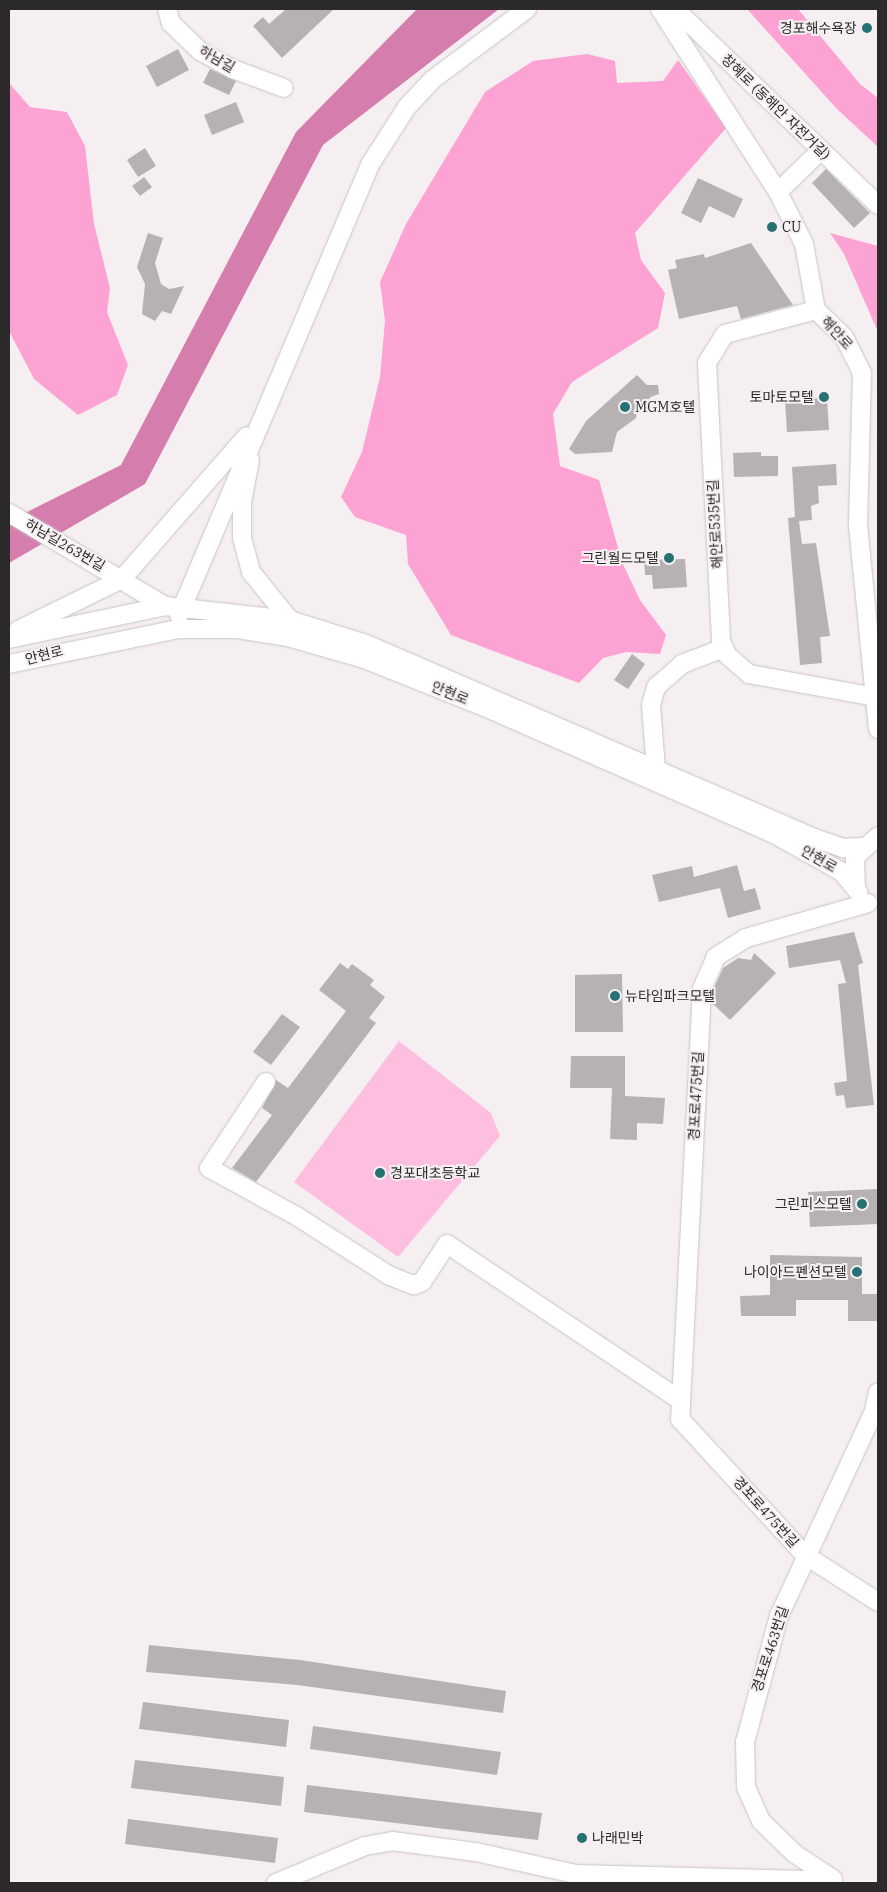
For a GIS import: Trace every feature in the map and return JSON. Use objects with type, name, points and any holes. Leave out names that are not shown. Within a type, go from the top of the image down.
[{"type":"street","name":"하남길","points":[[167,9],[171,24],[200,51],[233,69],[284,88]]},
{"type":"street","points":[[178,629],[172,606],[256,426],[344,219],[387,135],[432,80],[527,9]]},
{"type":"street","name":"해안로","points":[[660,9],[778,192],[804,244],[816,310],[844,337],[862,373],[858,525],[878,729]]},
{"type":"street","name":"창혜로 (동해안 자전거길)","points":[[675,9],[878,205]]},
{"type":"street","points":[[778,192],[821,150]]},
{"type":"street","name":"해안로535번길","points":[[724,648],[707,363],[725,334],[816,310]]},
{"type":"street","points":[[9,634],[122,579],[256,426]]},
{"type":"street","points":[[256,426],[242,502],[242,538],[251,572],[290,620]]},
{"type":"street","name":"하남길263번길","points":[[11,514],[72,546],[122,579],[172,606]]},
{"type":"street","name":"안현로","points":[[9,639],[172,606],[290,620],[374,647],[814,838],[843,848],[861,847]]},
{"type":"street","name":"안현로","points":[[9,664],[178,629],[238,628],[364,659],[772,833],[842,872],[868,901]]},
{"type":"street","points":[[656,769],[651,705],[656,687],[682,664],[724,648],[749,674],[875,698]]},
{"type":"street","points":[[868,901],[852,869],[861,847],[878,836]]},
{"type":"street","name":"경포로475번길","points":[[868,901],[746,938],[716,957],[702,990],[680,1418],[805,1555],[878,1602]]},
{"type":"street","points":[[266,1082],[209,1168],[298,1216],[390,1276],[414,1285],[422,1282],[447,1244],[680,1400]]},
{"type":"street","name":"경포로463번길","points":[[834,1880],[788,1848],[760,1821],[751,1804],[744,1771],[752,1705],[779,1616],[805,1555],[876,1412],[878,1392]]},
{"type":"street","points":[[276,1883],[365,1846],[392,1841],[476,1852],[575,1874],[834,1880]]},
{"type":"shaded area","points":[[417,9],[499,9],[323,145],[145,484],[9,563],[9,521],[121,465],[296,132]]},
{"type":"shaded area","points":[[747,9],[798,9],[860,84],[878,98],[878,147],[837,109]]},
{"type":"shaded area","points":[[587,54],[615,61],[617,83],[663,81],[678,60],[726,128],[635,233],[641,260],[665,293],[658,328],[572,382],[553,414],[560,466],[599,480],[622,562],[640,600],[666,635],[660,654],[626,652],[603,658],[579,683],[451,635],[408,564],[406,535],[355,517],[341,497],[362,452],[380,377],[385,321],[380,282],[406,224],[485,92],[533,61]]},
{"type":"shaded area","points":[[9,83],[30,107],[67,112],[85,146],[94,224],[110,288],[107,312],[128,365],[117,395],[78,415],[34,379],[9,331]]},
{"type":"shaded area","points":[[830,233],[878,246],[878,332],[844,254]]},
{"type":"shaded area","points":[[399,1041],[491,1113],[500,1136],[398,1257],[294,1182]]},
{"type":"building","points":[[286,9],[334,9],[282,58],[253,26],[263,17],[269,24]]},
{"type":"building","points":[[178,49],[189,70],[157,87],[146,66]]},
{"type":"building","points":[[210,69],[236,81],[229,95],[203,83]]},
{"type":"building","points":[[236,102],[244,122],[212,135],[204,115]]},
{"type":"building","points":[[145,148],[156,166],[138,177],[127,160]]},
{"type":"building","points":[[826,169],[870,213],[854,228],[812,183]]},
{"type":"building","points":[[144,177],[152,187],[140,196],[132,186]]},
{"type":"building","points":[[698,178],[743,199],[734,218],[709,206],[701,223],[681,213]]},
{"type":"building","points":[[148,233],[163,238],[155,263],[161,284],[169,289],[184,286],[171,314],[162,311],[155,321],[142,314],[145,284],[137,267]]},
{"type":"building","points":[[751,243],[793,305],[741,319],[737,306],[679,319],[668,270],[677,268],[675,260],[704,254],[705,258]]},
{"type":"building","points":[[637,375],[647,385],[658,385],[659,394],[651,397],[637,410],[636,418],[617,432],[612,452],[575,454],[569,449],[586,421]]},
{"type":"building","points":[[827,398],[829,430],[787,432],[785,400]]},
{"type":"building","points":[[761,452],[761,456],[778,456],[778,476],[734,477],[733,453]]},
{"type":"building","points":[[836,464],[837,485],[818,486],[819,503],[811,506],[812,520],[799,521],[802,544],[816,543],[830,636],[820,637],[822,663],[800,665],[788,518],[795,517],[792,467]]},
{"type":"building","points":[[685,559],[687,587],[653,589],[652,575],[645,575],[644,560]]},
{"type":"building","points":[[632,654],[645,664],[628,689],[614,680]]},
{"type":"building","points":[[737,865],[744,891],[755,888],[761,909],[728,918],[720,888],[659,902],[652,875],[692,866],[694,877]]},
{"type":"building","points":[[854,932],[863,963],[858,965],[874,1105],[846,1108],[844,1095],[836,1096],[834,1083],[847,1081],[838,984],[846,983],[840,960],[789,968],[786,946]]},
{"type":"building","points":[[754,953],[776,973],[730,1020],[712,1003],[713,990],[723,968],[738,958],[751,960]]},
{"type":"building","points":[[340,963],[348,969],[352,964],[374,980],[370,985],[385,997],[369,1018],[376,1023],[256,1182],[232,1168],[272,1115],[262,1108],[276,1080],[288,1088],[346,1011],[319,990]]},
{"type":"building","points":[[622,974],[623,1032],[575,1032],[575,975]]},
{"type":"building","points":[[282,1014],[300,1027],[271,1065],[253,1052]]},
{"type":"building","points":[[571,1056],[625,1056],[625,1096],[665,1098],[663,1124],[637,1123],[637,1140],[610,1139],[612,1088],[570,1088]]},
{"type":"building","points":[[878,1189],[878,1224],[810,1227],[808,1192]]},
{"type":"building","points":[[770,1255],[862,1257],[862,1294],[878,1294],[878,1321],[848,1321],[848,1300],[796,1300],[796,1316],[741,1316],[740,1296],[770,1295]]},
{"type":"building","points":[[149,1645],[300,1660],[506,1691],[503,1713],[297,1685],[146,1672]]},
{"type":"building","points":[[143,1702],[289,1720],[286,1747],[139,1729]]},
{"type":"building","points":[[313,1726],[501,1752],[497,1775],[310,1749]]},
{"type":"building","points":[[135,1760],[284,1777],[281,1806],[131,1788]]},
{"type":"building","points":[[307,1785],[542,1813],[538,1840],[304,1812]]},
{"type":"building","points":[[128,1819],[278,1838],[275,1863],[125,1844]]},
{"type":"place","name":"경포해수욕장","points":[[867,28]]},
{"type":"place","name":"CU","points":[[772,227]]},
{"type":"place","name":"토마토모텔","points":[[824,397]]},
{"type":"place","name":"MGM호텔","points":[[625,407]]},
{"type":"place","name":"그린월드모텔","points":[[669,558]]},
{"type":"place","name":"뉴타임파크모텔","points":[[615,996]]},
{"type":"place","name":"경포대초등학교","points":[[380,1173]]},
{"type":"place","name":"그린피스모텔","points":[[862,1204]]},
{"type":"place","name":"나이아드펜션모텔","points":[[857,1272]]},
{"type":"place","name":"나래민박","points":[[582,1838]]}]
